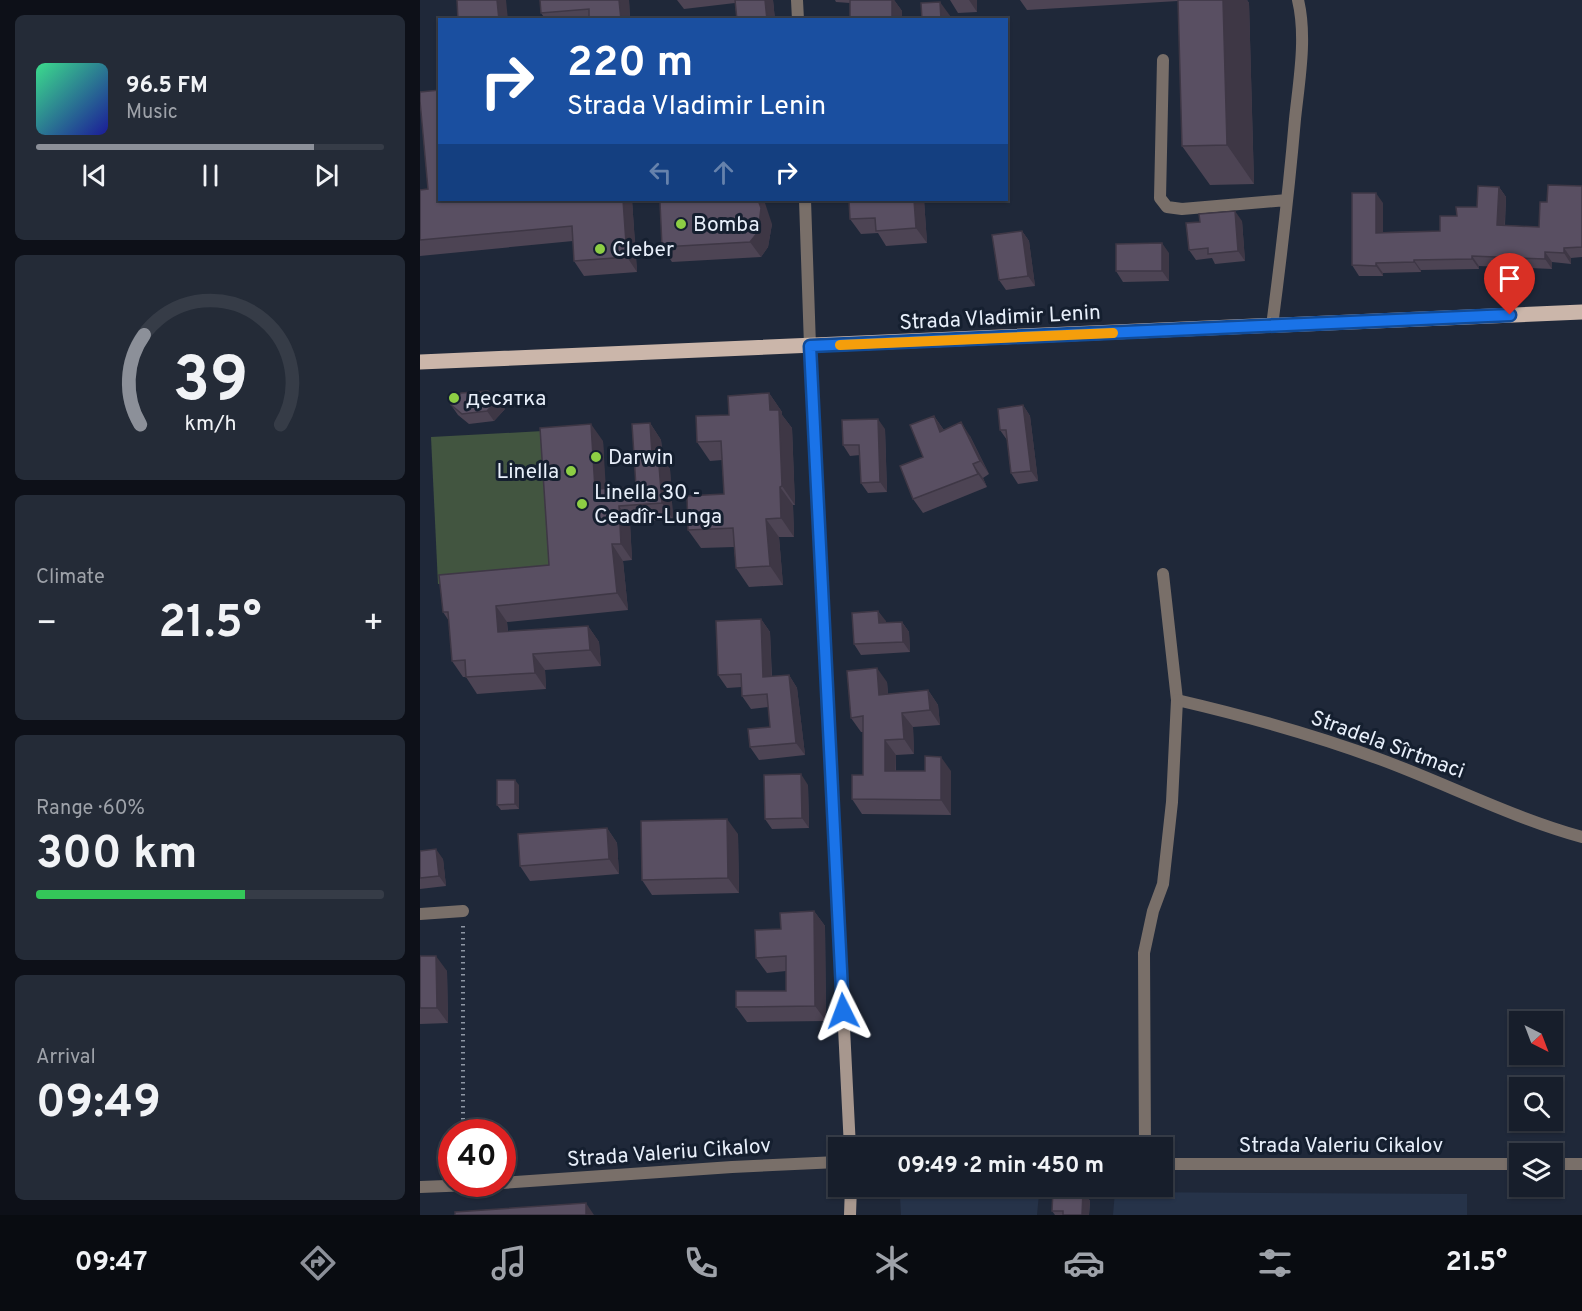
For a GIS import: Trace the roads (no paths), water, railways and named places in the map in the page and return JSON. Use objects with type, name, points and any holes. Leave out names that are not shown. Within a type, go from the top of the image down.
[{"type":"main road","name":"Strada Vladimir Lenin","points":[[420,362],[1582,312]]},
{"type":"street","points":[[797,0],[798,18]]},
{"type":"street","points":[[1272,326],[1287,200],[1302,18],[1298,0]]},
{"type":"street","points":[[1163,60],[1160,198],[1167,207],[1182,209],[1287,200]]},
{"type":"street","points":[[805,201],[810,346],[849,1137]]},
{"type":"street","points":[[1145,1137],[1144,953],[1153,912],[1163,884],[1172,802],[1177,700],[1163,574]]},
{"type":"street","name":"Stradela Sîrtmaci","points":[[1177,700],[1250,716],[1381,760],[1524,818],[1582,837]]},
{"type":"street","points":[[420,914],[463,911]]},
{"type":"street","name":"Strada Valeriu Cikalov","points":[[516,1182],[828,1162]]},
{"type":"street","name":"Strada Valeriu Cikalov","points":[[1173,1164],[1509,1164]]},
{"type":"street","points":[[1563,1164],[1582,1164]]},
{"type":"street","points":[[420,1187],[438,1186]]},
{"type":"street","points":[[850,1197],[850,1215]]},
{"type":"place","name":"Bomba","points":[[681,224]]},
{"type":"place","name":"Cleber","points":[[600,249]]},
{"type":"place","name":"десятка","points":[[454,398]]},
{"type":"place","name":"Darwin","points":[[596,457]]},
{"type":"place","name":"Linella","points":[[571,471]]},
{"type":"place","name":"Linella 30 - Ceadîr-Lunga","points":[[582,504]]}]
